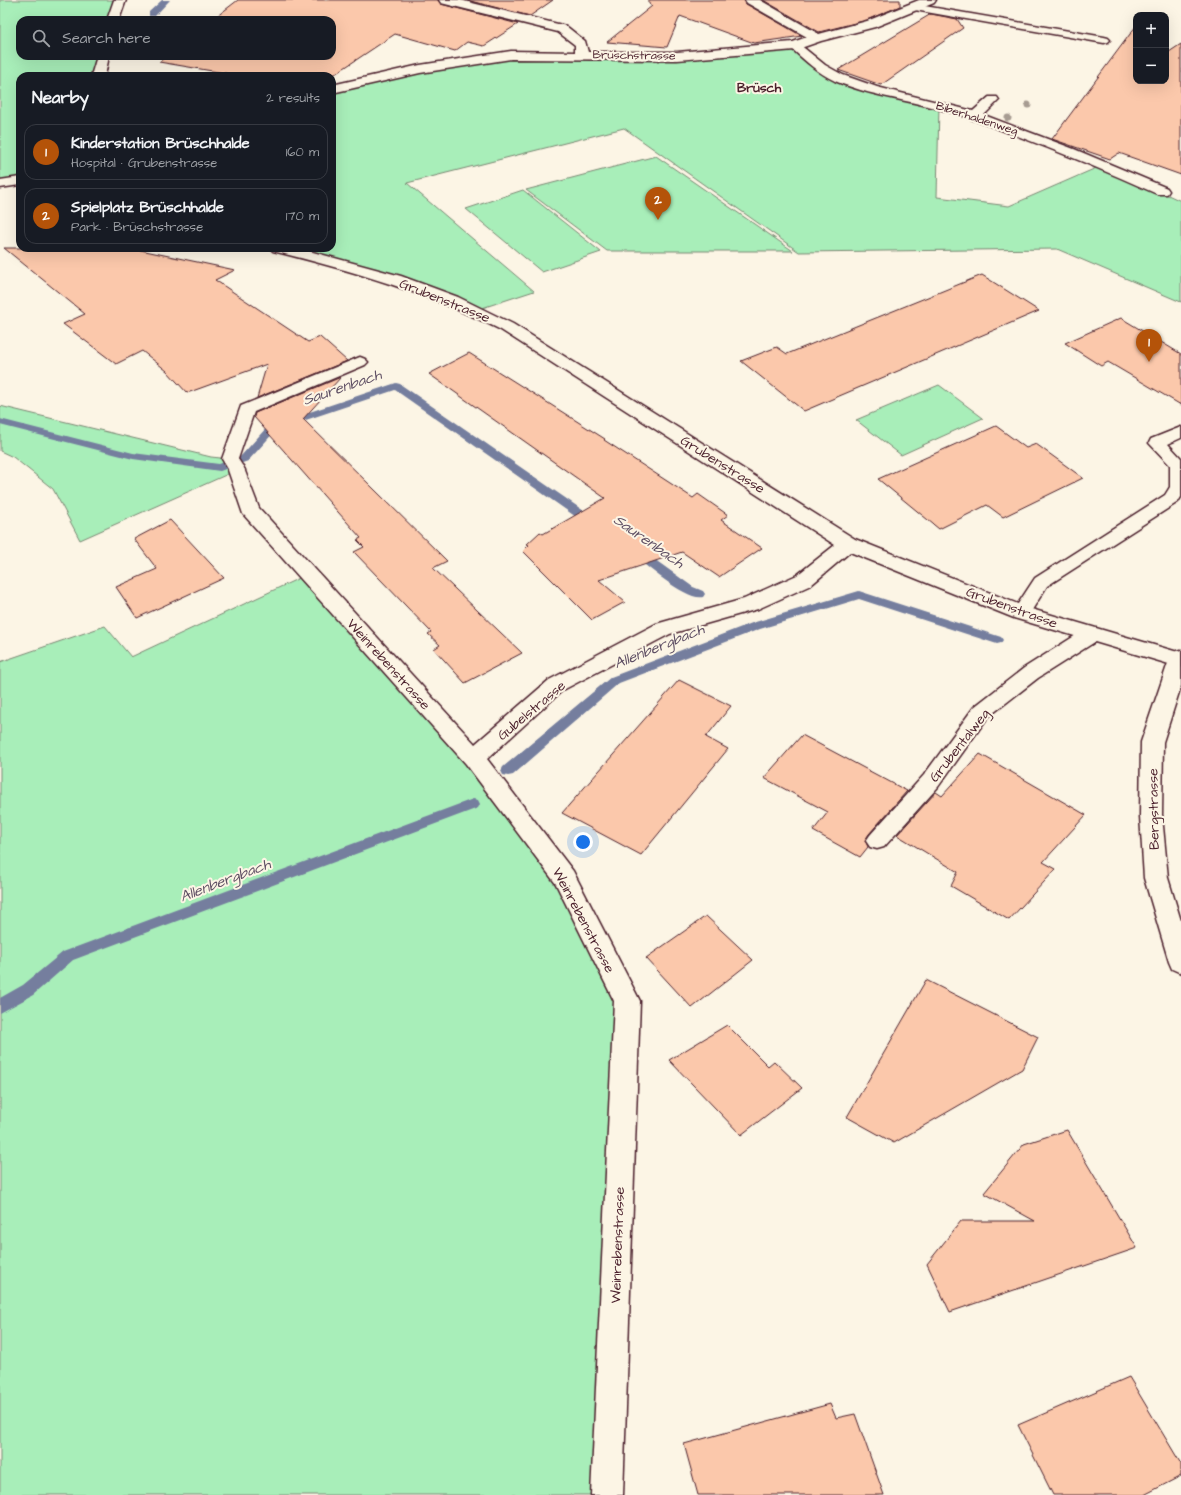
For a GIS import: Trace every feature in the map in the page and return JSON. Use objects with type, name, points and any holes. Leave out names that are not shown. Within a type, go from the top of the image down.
[{"type":"street","points":[[114,16],[120,0]]},
{"type":"street","points":[[445,0],[562,29],[580,44],[582,54]]},
{"type":"street","points":[[751,0],[817,38]]},
{"type":"street","name":"Brüschstrasse","points":[[336,88],[420,69],[511,55],[582,54],[677,56],[795,46],[817,38],[871,24],[930,0]]},
{"type":"street","points":[[99,72],[102,60]]},
{"type":"street","points":[[0,184],[16,182]]},
{"type":"street","name":"Grubenstrasse","points":[[294,252],[387,276],[446,297],[476,310],[507,327],[848,544],[1021,613],[1180,659]]},
{"type":"street","name":"Weinrebenstrasse","points":[[234,464],[250,510],[474,758],[565,878],[627,1001],[607,1495]]},
{"type":"street","name":"Gubelstrasse","points":[[474,758],[556,684],[663,629],[751,604],[804,580],[848,544]]},
{"type":"street","name":"Bergstrasse","points":[[1180,659],[1152,742],[1151,816],[1156,878],[1181,962]]},
{"type":"lane","points":[[913,7],[1104,40]]},
{"type":"lane","name":"Biberhaldenweg","points":[[795,46],[818,65],[838,77],[878,91],[975,116],[1103,165],[1162,191]]},
{"type":"lane","points":[[975,116],[993,100]]},
{"type":"lane","points":[[234,464],[247,409],[360,362]]},
{"type":"lane","points":[[1021,613],[1040,582],[1172,498],[1178,487],[1178,464],[1157,443],[1181,432]]},
{"type":"lane","name":"Grubentalweg","points":[[877,841],[931,780],[981,712],[1031,673],[1091,634]]},
{"type":"green space","points":[[0,0],[120,0],[114,16],[16,16],[16,60],[102,60],[99,72],[16,72],[16,182],[0,184]]},
{"type":"green space","points":[[795,46],[838,77],[939,105],[937,197],[1009,206],[1103,165],[1181,201],[1181,302],[1057,249],[799,252],[624,128],[407,183],[534,291],[476,310],[321,258],[316,252],[336,252],[336,88],[511,55],[677,56]]},
{"type":"green space","points":[[656,156],[793,251],[607,251],[526,190]]},
{"type":"green space","points":[[523,190],[601,252],[542,272],[466,209]]},
{"type":"green space","points":[[939,385],[983,418],[901,455],[856,420]]},
{"type":"green space","points":[[0,406],[211,457],[230,459],[237,470],[80,540],[53,489],[13,457],[0,451]]},
{"type":"green space","points":[[308,574],[565,878],[627,1001],[607,1495],[0,1495],[0,662],[105,626],[131,657]]},
{"type":"building","points":[[238,0],[438,0],[441,4],[518,24],[484,46],[467,42],[455,51],[395,34],[336,73],[336,72],[218,72],[159,62],[162,60],[336,60],[336,16],[217,16]]},
{"type":"building","points":[[466,0],[553,0],[530,16]]},
{"type":"building","points":[[649,0],[744,0],[746,4],[802,36],[754,43],[680,16],[667,47],[607,42],[652,6],[649,4]]},
{"type":"building","points":[[763,0],[900,0],[900,6],[867,20],[819,32]]},
{"type":"building","points":[[931,14],[957,19],[963,28],[881,85],[838,70]]},
{"type":"building","points":[[1133,30],[1133,84],[1169,84],[1169,52],[1181,44],[1181,175],[1119,153],[1110,159],[1052,139]]},
{"type":"building","points":[[4,248],[16,248],[16,252],[150,252],[235,270],[215,280],[308,342],[320,337],[347,361],[257,398],[267,364],[187,393],[167,371],[142,351],[116,364],[63,324],[85,314]]},
{"type":"building","points":[[982,275],[1039,311],[804,411],[741,361],[777,347],[787,354]]},
{"type":"building","points":[[1121,318],[1181,354],[1181,405],[1108,362],[1101,366],[1065,343]]},
{"type":"building","points":[[469,353],[605,439],[604,440],[693,498],[698,494],[728,515],[721,520],[762,548],[719,577],[682,552],[599,580],[625,602],[592,620],[523,551],[529,545],[527,544],[540,532],[543,534],[605,498],[429,374]]},
{"type":"building","points":[[341,377],[303,419],[447,561],[433,568],[522,653],[465,683],[434,649],[440,645],[428,634],[431,632],[354,552],[364,547],[357,540],[361,538],[254,417],[255,413]]},
{"type":"building","points":[[996,426],[1026,448],[1036,444],[1083,478],[1003,517],[987,505],[939,529],[878,479]]},
{"type":"building","points":[[170,520],[224,578],[137,618],[116,587],[157,569],[134,539]]},
{"type":"building","points":[[679,680],[731,706],[706,737],[728,749],[641,855],[562,813]]},
{"type":"building","points":[[802,735],[907,791],[869,834],[865,840],[868,847],[860,857],[813,831],[828,812],[764,778]]},
{"type":"building","points":[[980,754],[1086,815],[1043,862],[1056,869],[1009,920],[951,886],[958,872],[897,835],[936,792],[942,796]]},
{"type":"building","points":[[706,916],[753,960],[692,1008],[646,958]]},
{"type":"building","points":[[926,980],[1038,1037],[1022,1069],[894,1143],[847,1117]]},
{"type":"building","points":[[727,1025],[768,1066],[774,1061],[802,1088],[741,1135],[669,1060]]},
{"type":"building","points":[[1067,1130],[1137,1248],[950,1312],[927,1264],[961,1221],[1035,1221],[984,1193],[1024,1144]]},
{"type":"building","points":[[1129,1377],[1181,1464],[1181,1476],[1144,1495],[1053,1495],[1018,1425]]},
{"type":"building","points":[[830,1404],[836,1418],[855,1414],[884,1495],[698,1495],[684,1444]]},
{"type":"waterway","points":[[152,14],[166,0]]},
{"type":"waterway","name":"Saurenbach","points":[[0,422],[133,456],[220,468],[244,459],[272,428],[396,386],[593,523]]},
{"type":"waterway","name":"Saurenbach","points":[[636,552],[689,590],[699,594]]},
{"type":"waterway","name":"Allenbergbach","points":[[508,771],[615,680],[756,626],[859,595],[997,640]]},
{"type":"waterway","name":"Allenbergbach","points":[[0,1006],[28,990],[68,956],[473,804]]},
{"type":"place","name":"Spielplatz Brüschhalde","points":[[658,220]]},
{"type":"place","name":"Kinderstation Brüschhalde","points":[[1149,362]]},
{"type":"district","name":"Brüsch","points":[[759,87]]}]
